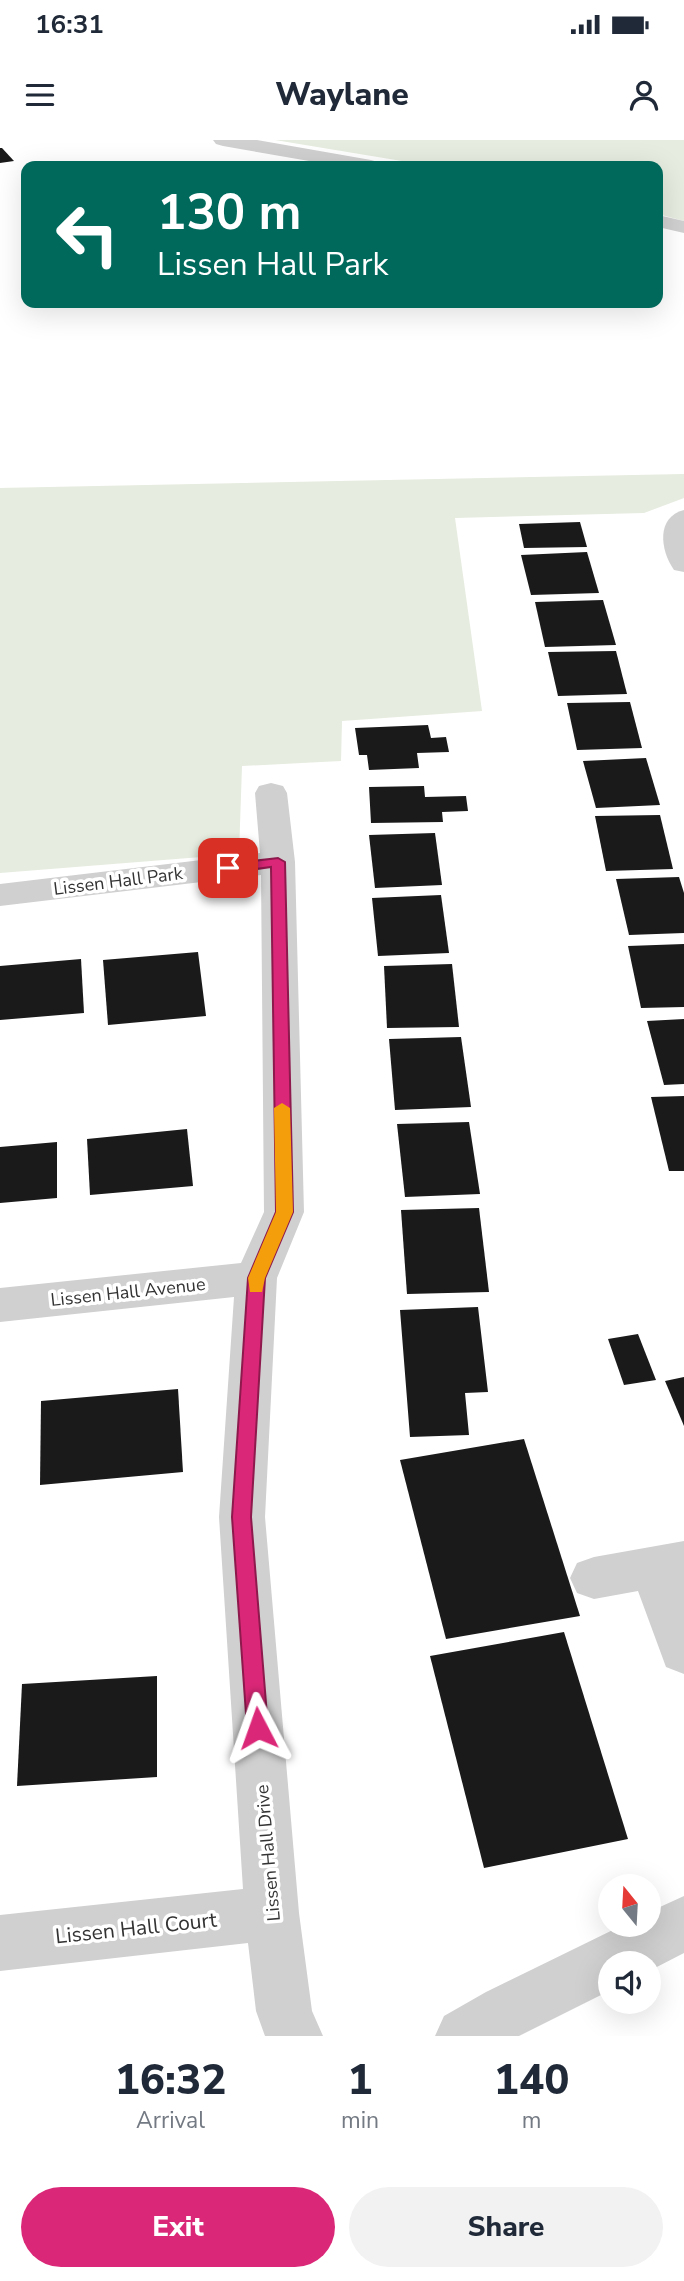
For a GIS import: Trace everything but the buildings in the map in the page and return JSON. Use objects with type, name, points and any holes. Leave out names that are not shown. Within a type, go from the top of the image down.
[{"type":"street","points":[[223,140],[343,161]]},
{"type":"street","points":[[663,221],[684,227]]},
{"type":"street","points":[[684,518],[678,523],[677,544],[684,564]]},
{"type":"street","name":"Lissen Hall Drive","points":[[271,793],[278,862],[284,1212],[256,1278],[242,1517],[272,1913],[284,2011],[294,2036]]},
{"type":"street","name":"Lissen Hall Park","points":[[0,895],[278,862]]},
{"type":"street","name":"Lissen Hall Avenue","points":[[0,1306],[256,1278]]},
{"type":"street","points":[[594,1578],[669,1565],[684,1651]]},
{"type":"street","name":"Lissen Hall Court","points":[[0,1943],[272,1913]]},
{"type":"street","points":[[464,2036],[506,2012],[684,1924]]},
{"type":"shaded area","points":[[275,140],[684,140],[684,221],[663,215],[663,161],[402,161]]},
{"type":"shaded area","points":[[684,474],[684,498],[644,513],[455,518],[482,711],[342,721],[341,761],[242,766],[239,854],[0,873],[0,488]]},
{"type":"slow traffic","points":[[256,1287],[256,1278],[284,1212],[282,1108]]},
{"type":"route","points":[[228,868],[278,862],[284,1212],[256,1278],[242,1517],[258,1728]]}]
